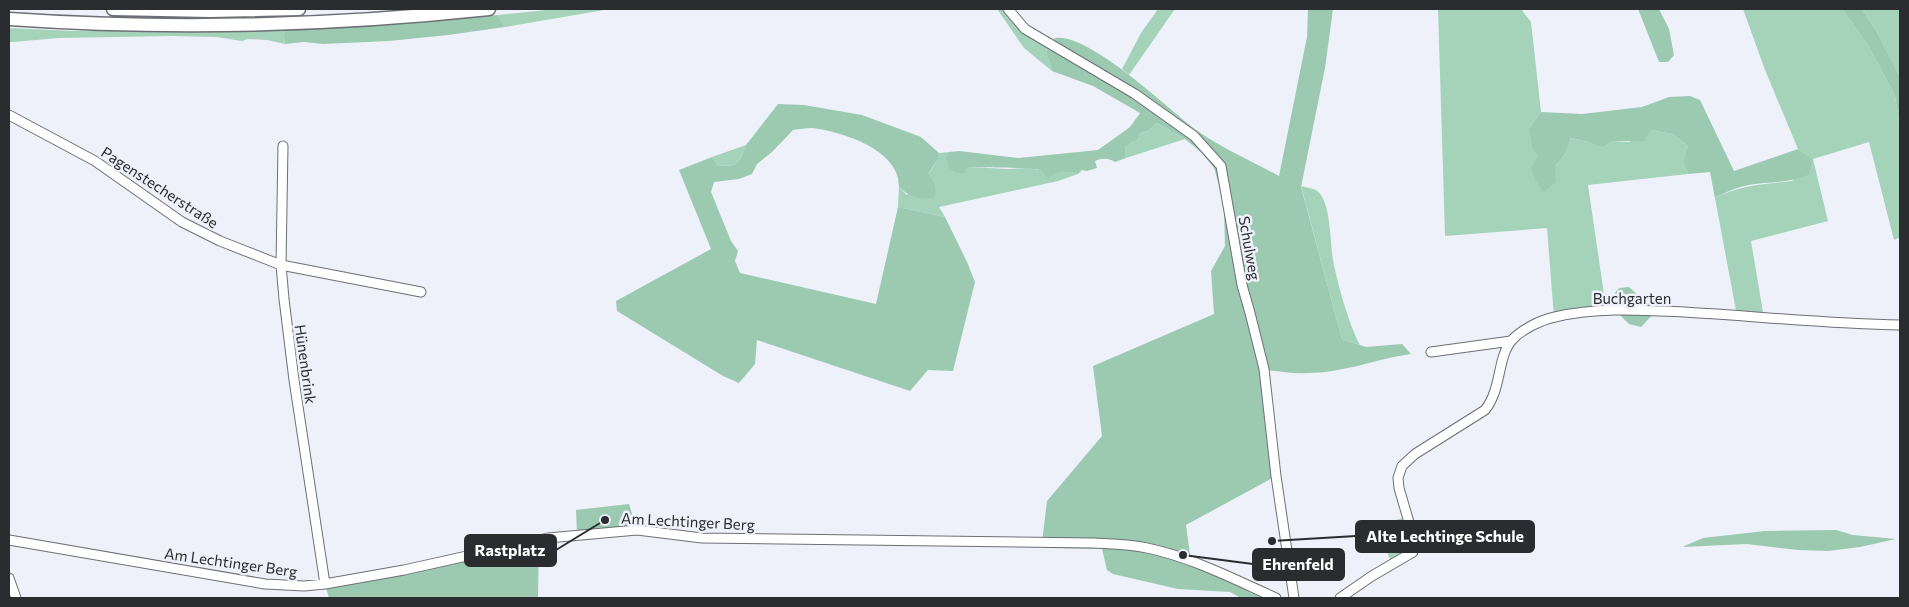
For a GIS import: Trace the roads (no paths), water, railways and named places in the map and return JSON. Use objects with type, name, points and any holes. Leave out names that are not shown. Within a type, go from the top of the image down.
[{"type":"highway","points":[[113,9],[210,11],[299,9]]},
{"type":"highway","points":[[9,19],[51,22],[210,25],[318,23],[489,9]]},
{"type":"street","name":"Schulweg","points":[[1008,9],[1025,29],[1135,94],[1194,136],[1221,166],[1242,285],[1264,370],[1276,476],[1294,598]]},
{"type":"street","name":"Pagenstecherstraße","points":[[9,115],[95,161],[201,233],[281,265],[421,292]]},
{"type":"street","name":"Hünenbrink","points":[[283,146],[281,265],[294,380],[325,584]]},
{"type":"street","name":"Buchgarten","points":[[1511,341],[1534,325],[1554,317],[1614,309],[1900,325]]},
{"type":"street","points":[[1432,352],[1511,341]]},
{"type":"street","points":[[1340,598],[1372,576],[1413,552],[1413,536],[1399,488],[1398,478],[1402,466],[1415,454],[1485,410],[1496,390],[1506,351],[1511,341]]},
{"type":"street","name":"Am Lechtinger Berg","points":[[9,540],[264,584],[304,586],[404,570],[548,538],[637,530],[702,538],[1093,543],[1147,548],[1228,576],[1276,598]]},
{"type":"street","points":[[9,578],[16,598]]},
{"type":"place","name":"Rastplatz","points":[[605,520]]},
{"type":"place","name":"Alte Lechtinge Schule","points":[[1272,541]]},
{"type":"place","name":"Ehrenfeld","points":[[1183,555]]}]
